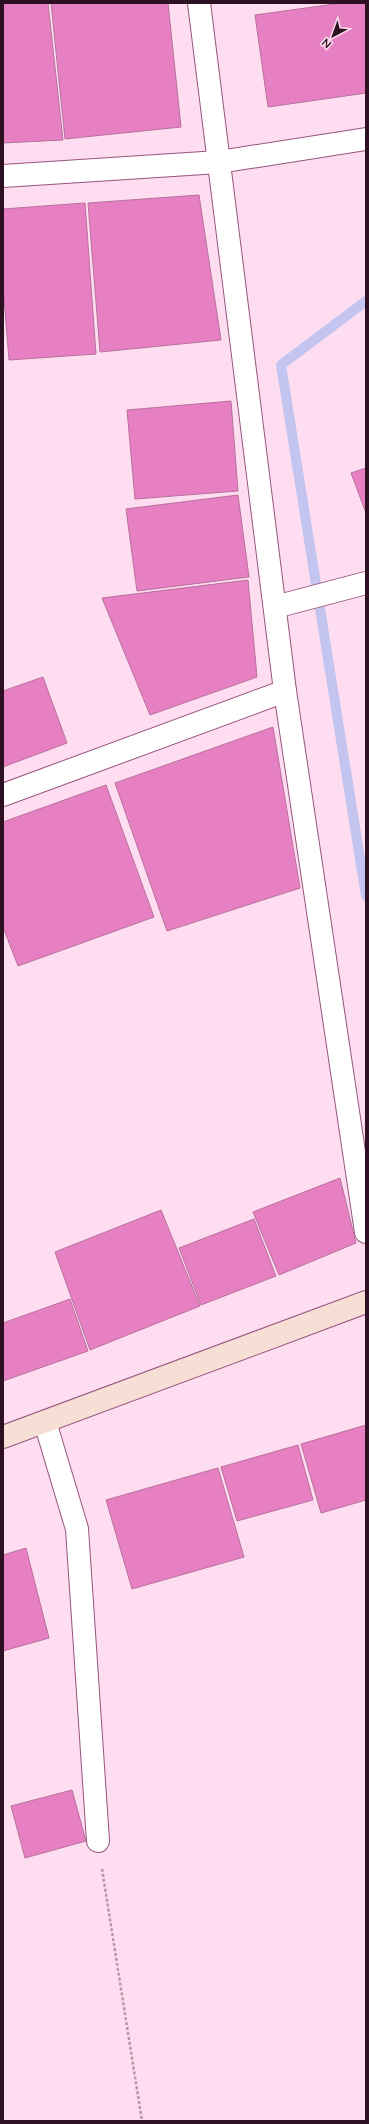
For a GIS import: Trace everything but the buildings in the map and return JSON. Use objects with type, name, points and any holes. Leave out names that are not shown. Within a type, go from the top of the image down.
[{"type":"main road","points":[[3,1437],[366,1302]]},
{"type":"street","points":[[199,3],[285,691],[366,1232]]},
{"type":"street","points":[[3,176],[219,162],[366,139]]},
{"type":"street","points":[[275,607],[366,583]]},
{"type":"street","points":[[3,795],[285,691]]},
{"type":"street","points":[[45,1422],[77,1529],[98,1841]]},
{"type":"path","points":[[98,1841],[142,2121]]},
{"type":"waterway","points":[[366,301],[281,365],[366,896]]}]
